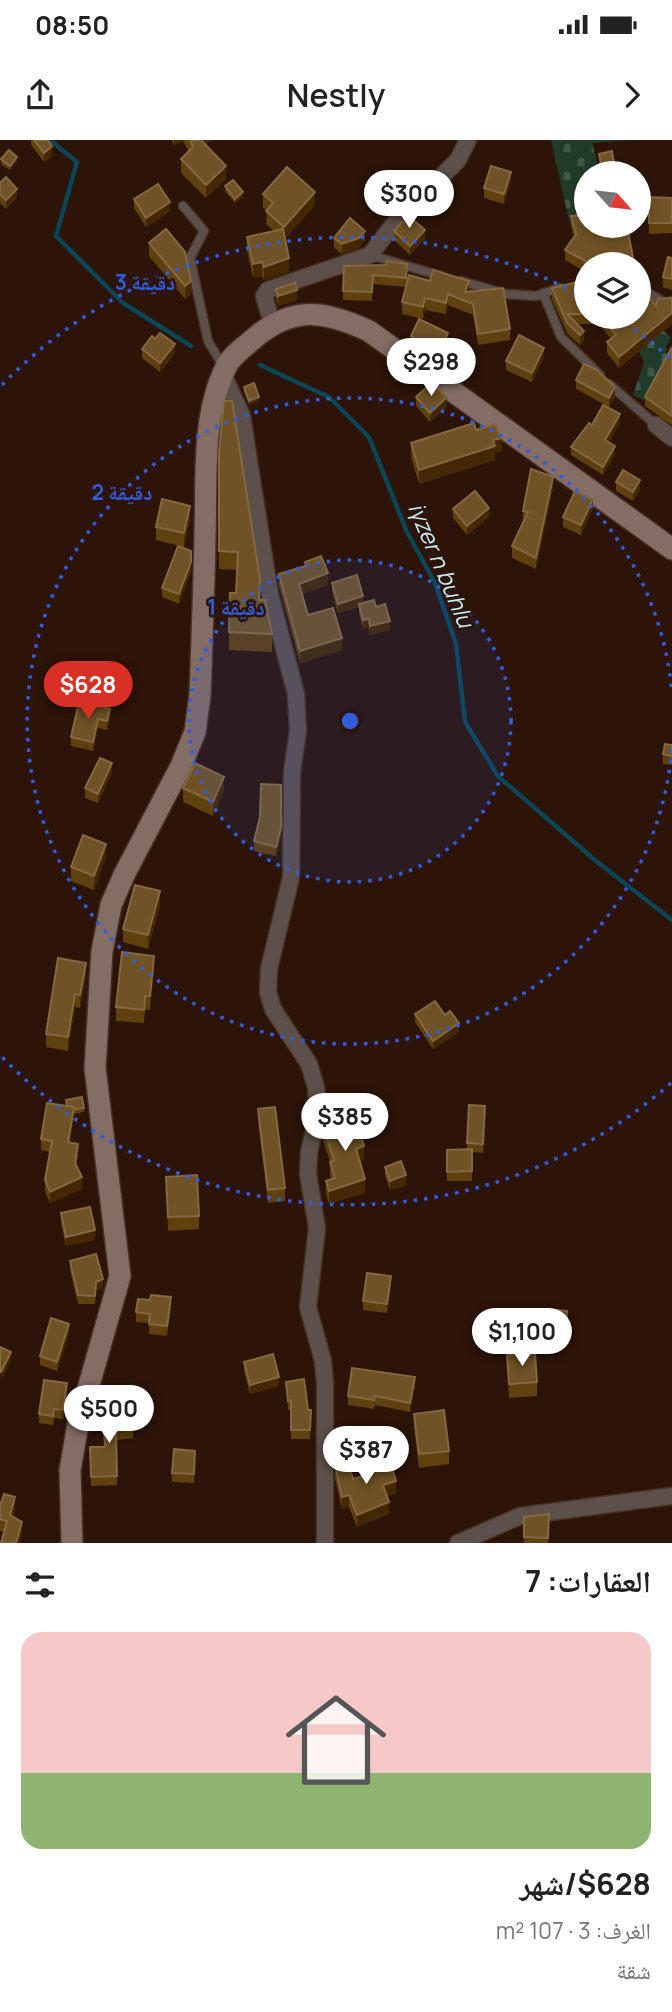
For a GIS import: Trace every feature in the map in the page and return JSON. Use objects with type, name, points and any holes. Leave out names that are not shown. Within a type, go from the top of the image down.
[{"type":"main road","points":[[72,1543],[70,1470],[78,1424],[120,1276],[104,1167],[95,1068],[102,951],[111,905],[124,874],[181,766],[195,732],[200,695],[208,439],[226,367],[270,325],[307,314],[346,320],[369,331],[672,549]]},
{"type":"street","points":[[270,325],[264,296],[268,290],[370,256],[393,225],[458,160],[468,140]]},
{"type":"street","points":[[226,367],[242,416],[270,595],[296,694],[298,731],[292,772],[290,877],[269,969],[268,992],[273,1009],[309,1064],[316,1087],[318,1114],[309,1152],[308,1174],[317,1228],[308,1307],[323,1361],[325,1384],[325,1543]]},
{"type":"street","points":[[656,425],[672,438]]},
{"type":"street","points":[[458,1543],[520,1516],[672,1496]]},
{"type":"lane","points":[[183,206],[204,231],[190,258],[208,341],[226,367]]},
{"type":"lane","points":[[370,256],[506,294],[536,296],[566,286]]},
{"type":"lane","points":[[543,293],[561,337],[656,425]]},
{"type":"lane","points":[[651,295],[666,303],[672,301]]},
{"type":"green space","points":[[551,140],[634,140],[592,143],[597,161],[574,161],[574,225],[570,225]]},
{"type":"green space","points":[[621,329],[640,329],[651,342],[663,330],[671,338],[666,347],[668,363],[646,401],[633,395],[644,362],[638,349]]},
{"type":"building","points":[[34,140],[48,140],[52,146],[44,153]]},
{"type":"building","points":[[190,140],[201,140],[226,166],[206,185],[181,159],[193,147]]},
{"type":"building","points":[[9,150],[17,157],[10,166],[1,159]]},
{"type":"building","points":[[612,151],[614,161],[601,161],[599,154]]},
{"type":"building","points":[[491,166],[511,172],[504,194],[484,188]]},
{"type":"building","points":[[287,167],[315,192],[284,227],[266,211],[273,203],[263,194]]},
{"type":"building","points":[[6,177],[17,189],[6,200],[0,194],[0,183]]},
{"type":"building","points":[[233,180],[243,192],[235,199],[225,186]]},
{"type":"building","points":[[158,184],[170,202],[146,218],[134,199]]},
{"type":"building","points":[[651,197],[672,198],[672,223],[651,223]]},
{"type":"building","points":[[408,215],[425,230],[410,246],[394,231]]},
{"type":"building","points":[[350,218],[365,231],[359,238],[342,244],[334,238]]},
{"type":"building","points":[[166,229],[185,252],[191,281],[185,286],[149,243]]},
{"type":"building","points":[[283,229],[289,258],[264,267],[262,262],[253,264],[247,237]]},
{"type":"building","points":[[574,237],[629,238],[632,252],[574,252],[574,255],[565,250]]},
{"type":"building","points":[[668,257],[672,258],[672,279],[663,277]]},
{"type":"building","points":[[387,261],[407,264],[406,278],[373,275],[372,292],[343,291],[344,266],[386,265]]},
{"type":"building","points":[[433,270],[469,281],[465,292],[503,288],[510,329],[478,334],[473,304],[448,294],[446,303],[425,298],[423,307],[402,302],[409,275],[430,281]]},
{"type":"building","points":[[295,283],[297,290],[278,296],[276,289]]},
{"type":"building","points":[[574,283],[574,314],[567,314],[574,321],[574,329],[584,331],[580,335],[567,323],[552,288]]},
{"type":"building","points":[[672,298],[672,313],[619,357],[607,342],[616,335],[611,329],[651,329],[651,300],[656,305],[658,299]]},
{"type":"building","points":[[419,319],[448,333],[438,355],[411,336]]},
{"type":"building","points":[[160,333],[175,344],[160,363],[142,349],[152,336],[155,339]]},
{"type":"building","points":[[519,335],[544,348],[532,373],[506,361]]},
{"type":"building","points":[[672,347],[672,416],[645,397]]},
{"type":"building","points":[[584,364],[597,370],[615,387],[609,398],[576,380]]},
{"type":"building","points":[[254,383],[259,397],[249,401],[244,387]]},
{"type":"building","points":[[431,383],[447,397],[430,413],[416,397]]},
{"type":"building","points":[[224,401],[232,401],[260,579],[259,600],[265,600],[272,634],[229,632],[230,593],[236,593],[238,552],[219,551],[219,453]]},
{"type":"building","points":[[603,405],[620,414],[605,440],[615,446],[603,467],[571,447],[589,423],[592,425]]},
{"type":"building","points":[[474,423],[476,430],[495,424],[502,438],[493,440],[495,446],[419,470],[411,443]]},
{"type":"building","points":[[531,469],[553,477],[536,558],[512,546],[528,512],[523,511]]},
{"type":"building","points":[[623,470],[640,480],[633,492],[616,482]]},
{"type":"building","points":[[475,491],[489,508],[467,526],[453,509]]},
{"type":"building","points":[[575,491],[593,499],[581,525],[563,517]]},
{"type":"building","points":[[162,499],[190,506],[184,533],[156,527]]},
{"type":"building","points":[[178,546],[191,551],[191,562],[179,594],[162,588]]},
{"type":"building","points":[[321,556],[328,573],[299,584],[308,615],[333,608],[342,638],[300,651],[279,574],[306,566],[305,562]]},
{"type":"building","points":[[357,575],[363,596],[338,604],[332,583]]},
{"type":"building","points":[[374,600],[376,607],[385,604],[390,621],[370,626],[369,619],[363,620],[359,604]]},
{"type":"building","points":[[79,702],[110,709],[107,721],[98,719],[93,742],[71,737]]},
{"type":"building","points":[[665,744],[672,745],[672,756],[663,754]]},
{"type":"building","points":[[100,758],[112,763],[98,794],[85,788]]},
{"type":"building","points":[[195,763],[224,777],[213,802],[183,788]]},
{"type":"building","points":[[261,784],[281,785],[281,828],[276,847],[254,841],[260,817]]},
{"type":"building","points":[[83,835],[106,844],[94,876],[71,867]]},
{"type":"building","points":[[135,885],[160,891],[148,935],[123,929]]},
{"type":"building","points":[[122,952],[154,956],[150,996],[145,996],[144,1010],[116,1007]]},
{"type":"building","points":[[58,958],[86,963],[80,995],[75,994],[68,1037],[46,1034]]},
{"type":"building","points":[[435,1001],[445,1015],[450,1011],[459,1023],[433,1041],[415,1014]]},
{"type":"building","points":[[82,1097],[84,1108],[73,1109],[74,1107],[67,1106],[66,1100]]},
{"type":"building","points":[[47,1103],[74,1107],[68,1142],[78,1144],[75,1163],[82,1177],[50,1192],[45,1180],[52,1141],[41,1139]]},
{"type":"building","points":[[469,1105],[485,1106],[483,1144],[467,1143]]},
{"type":"building","points":[[275,1107],[285,1188],[268,1190],[258,1109]]},
{"type":"building","points":[[355,1117],[364,1146],[356,1149],[365,1179],[329,1191],[326,1181],[335,1178],[330,1162],[334,1160],[323,1127]]},
{"type":"building","points":[[472,1149],[472,1171],[447,1172],[447,1150]]},
{"type":"building","points":[[401,1161],[406,1175],[390,1181],[385,1167]]},
{"type":"building","points":[[197,1175],[199,1216],[168,1217],[166,1177]]},
{"type":"building","points":[[90,1207],[95,1230],[66,1237],[61,1213]]},
{"type":"building","points":[[96,1254],[103,1279],[96,1282],[95,1296],[78,1295],[70,1261]]},
{"type":"building","points":[[367,1273],[391,1276],[387,1304],[363,1301]]},
{"type":"building","points":[[151,1295],[171,1297],[167,1326],[149,1324],[150,1314],[136,1312],[138,1299],[150,1300]]},
{"type":"building","points":[[556,1310],[567,1311],[566,1322],[555,1321]]},
{"type":"building","points":[[51,1318],[69,1324],[57,1362],[40,1356]]},
{"type":"building","points":[[0,1347],[11,1352],[1,1372],[0,1372]]},
{"type":"building","points":[[535,1353],[537,1382],[509,1384],[507,1355]]},
{"type":"building","points":[[273,1354],[279,1377],[250,1385],[244,1362]]},
{"type":"building","points":[[352,1368],[415,1377],[410,1403],[375,1396],[374,1400],[348,1396]]},
{"type":"building","points":[[304,1379],[308,1410],[311,1410],[310,1430],[291,1430],[291,1400],[288,1401],[286,1382]]},
{"type":"building","points":[[44,1380],[67,1383],[63,1410],[54,1409],[53,1416],[39,1414]]},
{"type":"building","points":[[444,1410],[449,1451],[419,1454],[414,1414]]},
{"type":"building","points":[[131,1411],[133,1429],[116,1431],[117,1476],[91,1477],[90,1447],[105,1447],[103,1414]]},
{"type":"building","points":[[174,1449],[195,1451],[194,1474],[172,1473]]},
{"type":"building","points":[[389,1459],[396,1481],[383,1485],[389,1502],[357,1515],[349,1495],[342,1497],[335,1465],[348,1462],[353,1479],[376,1472],[374,1464]]},
{"type":"building","points":[[4,1494],[15,1497],[10,1515],[22,1522],[16,1543],[1,1543],[7,1521],[0,1519],[0,1503]]},
{"type":"building","points":[[549,1514],[548,1538],[524,1537],[524,1517]]},
{"type":"waterway","name":"iγzer n buhlu","points":[[50,140],[77,162],[56,236],[123,303],[191,346]]},
{"type":"waterway","name":"iγzer n buhlu","points":[[260,365],[329,397],[369,437],[407,532],[435,583],[456,644],[465,722],[498,776],[596,861],[672,920]]}]
